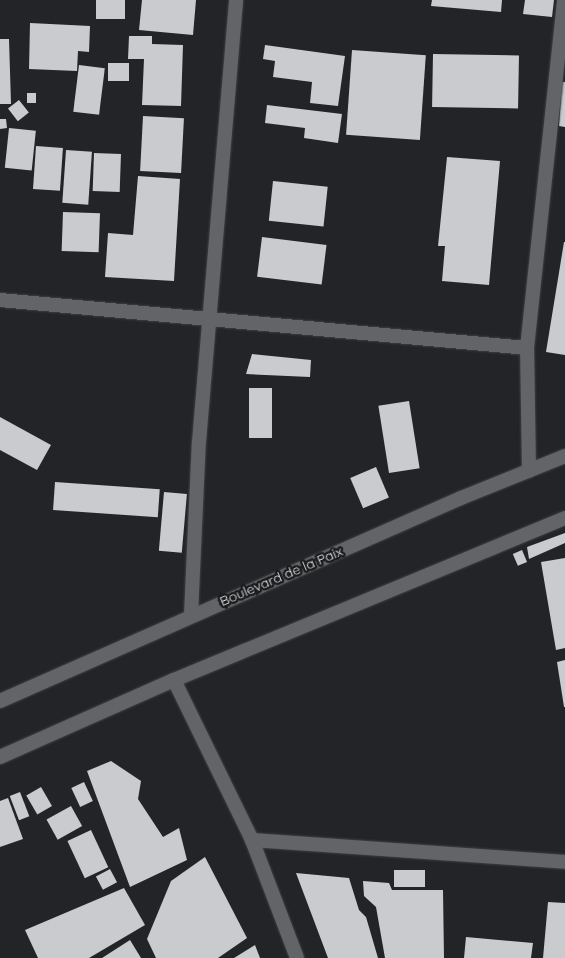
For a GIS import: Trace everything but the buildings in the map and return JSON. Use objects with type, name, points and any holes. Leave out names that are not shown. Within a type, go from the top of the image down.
[{"type":"street","points":[[191,615],[199,442],[236,0]]},
{"type":"street","points":[[529,471],[527,348],[564,0]]},
{"type":"street","points":[[0,300],[210,321],[527,348]]},
{"type":"street","name":"Boulevard de la Paix","points":[[0,701],[191,615],[565,456]]},
{"type":"street","points":[[0,757],[174,680],[565,518]]},
{"type":"street","points":[[174,680],[252,840],[297,958]]},
{"type":"street","points":[[252,840],[565,862]]}]
